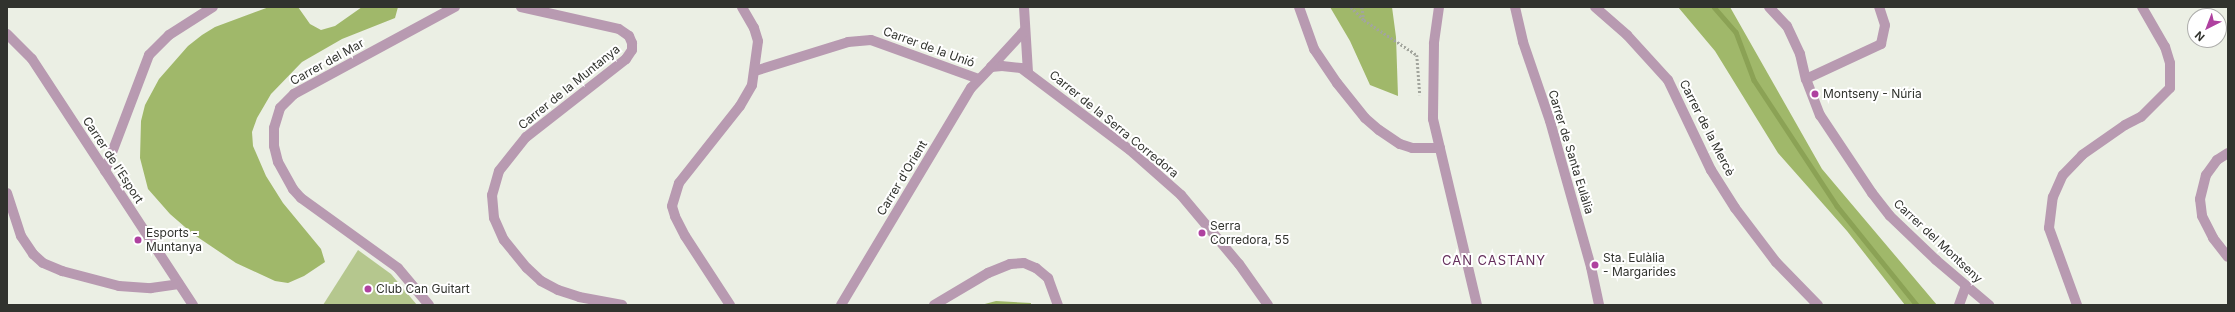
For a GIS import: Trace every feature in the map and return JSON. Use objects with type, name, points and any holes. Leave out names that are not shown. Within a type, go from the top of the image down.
[{"type":"street","points":[[105,171],[149,55],[169,35],[213,7]]},
{"type":"street","name":"Carrer del Mar","points":[[430,305],[398,268],[301,198],[293,189],[278,162],[274,146],[274,128],[280,108],[294,94],[455,7]]},
{"type":"street","name":"Carrer de la Muntanya","points":[[521,7],[624,31],[632,43],[632,50],[621,63],[526,137],[499,171],[492,195],[491,208],[498,229],[504,240],[526,268],[541,281],[558,290],[578,297],[622,305]]},
{"type":"street","points":[[551,7],[561,16]]},
{"type":"street","points":[[730,305],[681,229],[675,216],[673,201],[679,184],[740,106],[752,85],[758,41],[754,28],[742,7]]},
{"type":"street","points":[[991,67],[1012,66],[1028,73],[1024,31],[1024,7]]},
{"type":"street","points":[[1299,7],[1314,49],[1337,83],[1365,118],[1379,130],[1400,144],[1412,148],[1440,148]]},
{"type":"street","points":[[1439,7],[1434,44],[1433,119],[1477,305]]},
{"type":"street","name":"Carrer de Santa Eulàlia","points":[[1515,7],[1523,42],[1550,121],[1591,267],[1600,305]]},
{"type":"street","name":"Carrer de la Mercè","points":[[1595,7],[1627,35],[1668,80],[1711,170],[1735,208],[1776,262],[1818,305]]},
{"type":"street","name":"Carrer del Montseny","points":[[1770,7],[1787,26],[1800,54],[1806,79],[1820,115],[1872,193],[1890,216],[1988,305]]},
{"type":"street","points":[[1806,79],[1881,44],[1885,25],[1879,7]]},
{"type":"street","points":[[2077,305],[2049,228],[2053,197],[2063,175],[2082,155],[2125,125],[2141,117],[2170,88],[2170,64],[2165,47],[2142,7]]},
{"type":"street","name":"Carrer d'Orient","points":[[841,305],[971,88],[1024,31]]},
{"type":"street","name":"Carrer de l'Esport","points":[[7,34],[32,59],[192,305]]},
{"type":"street","name":"Carrer de la Unió","points":[[755,71],[848,42],[871,40],[979,80]]},
{"type":"street","name":"Carrer de la Serra Corredora","points":[[1028,73],[1130,150],[1181,195],[1239,264],[1268,305]]},
{"type":"street","points":[[2228,153],[2217,160],[2206,175],[2200,198],[2202,216],[2213,238],[2228,257]]},
{"type":"street","points":[[7,193],[21,236],[33,254],[43,263],[62,271],[119,286],[151,288],[179,284]]},
{"type":"street","points":[[934,305],[988,273],[1010,264],[1024,263],[1036,268],[1048,278],[1058,305]]},
{"type":"street","points":[[1959,305],[1966,286]]},
{"type":"path","points":[[1351,7],[1364,20],[1417,55],[1421,98]]},
{"type":"path","points":[[1362,7],[1364,20]]},
{"type":"green space","points":[[269,7],[298,7],[310,24],[321,30],[335,26],[362,7],[398,7],[395,18],[342,39],[302,62],[271,94],[257,118],[252,132],[253,146],[266,176],[283,203],[321,249],[325,262],[304,276],[288,283],[275,281],[236,263],[193,234],[170,214],[148,189],[140,158],[141,121],[145,105],[159,79],[188,46],[202,35],[215,27]]},
{"type":"green space","points":[[1330,7],[1392,7],[1396,37],[1398,96],[1370,85],[1350,41]]},
{"type":"green space","points":[[1678,7],[1730,7],[1822,169],[1937,305],[1905,305],[1847,231],[1778,153],[1715,51]]},
{"type":"green space","name":"Club Can Guitart","points":[[358,250],[391,274],[417,305],[323,305]]},
{"type":"green space","points":[[996,301],[1031,303],[1031,305],[981,305]]},
{"type":"waterway","points":[[1714,7],[1736,32],[1754,80],[1837,206],[1917,305]]},
{"type":"place","name":"Montseny - Núria","points":[[1815,94]]},
{"type":"place","name":"Serra Corredora, 55","points":[[1202,233]]},
{"type":"place","name":"Esports - Muntanya","points":[[138,240]]},
{"type":"place","name":"Sta. Eulàlia - Margarides","points":[[1595,265]]},
{"type":"place","name":"Club Can Guitart","points":[[368,289]]},
{"type":"district","name":"CAN CASTANY","points":[[1494,260]]}]
